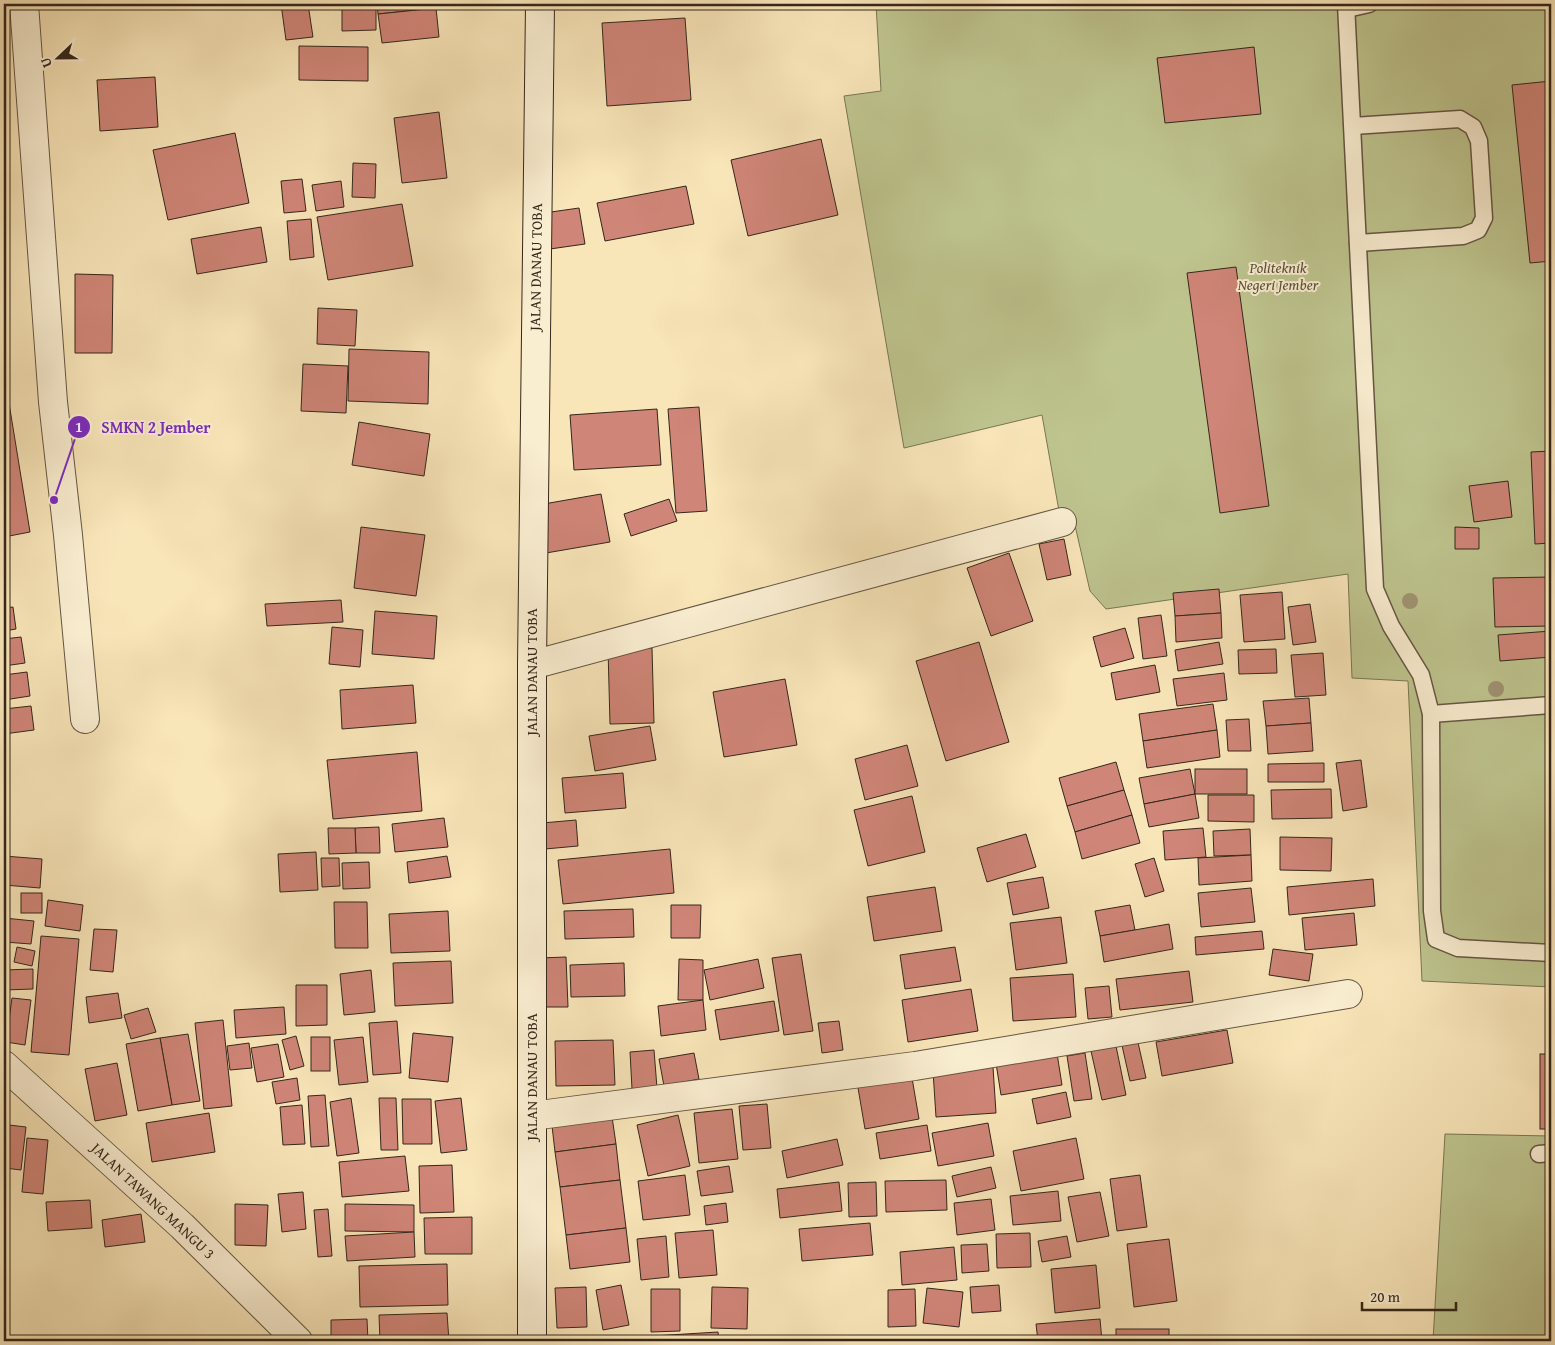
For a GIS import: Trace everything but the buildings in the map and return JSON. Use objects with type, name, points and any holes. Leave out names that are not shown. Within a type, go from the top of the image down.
[{"type":"street","points":[[24,4],[53,402],[68,535],[85,719]]},
{"type":"street","name":"JALAN DANAU TOBA","points":[[532,1341],[532,665],[540,4]]},
{"type":"street","points":[[532,665],[1062,522]]},
{"type":"street","points":[[532,1116],[915,1066],[1348,994]]},
{"type":"street","name":"JALAN TAWANG MANGU 3","points":[[4,1065],[182,1226],[298,1341]]},
{"type":"lane","points":[[1369,4],[1347,6],[1375,589],[1391,626],[1421,674],[1431,714],[1432,911],[1436,938],[1458,948],[1551,953]]},
{"type":"lane","points":[[1352,126],[1460,118],[1473,127],[1479,141],[1484,218],[1478,230],[1463,236],[1358,243]]},
{"type":"lane","points":[[1431,714],[1551,706]]},
{"type":"green space","name":"Politeknik Negeri Jember","points":[[876,4],[1551,4],[1551,987],[1422,981],[1408,681],[1352,678],[1348,574],[1106,609],[1090,591],[1074,521],[1059,511],[1042,415],[904,448],[844,96],[881,91]]},
{"type":"green space","points":[[1445,1134],[1551,1136],[1551,1341],[1433,1341]]},
{"type":"place","name":"SMKN 2 Jember","points":[[54,500]]}]
